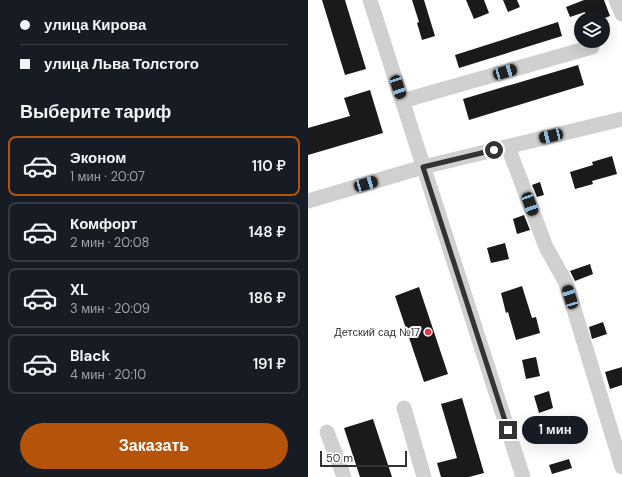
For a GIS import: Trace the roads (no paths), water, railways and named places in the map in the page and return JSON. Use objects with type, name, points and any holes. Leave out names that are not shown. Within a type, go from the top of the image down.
[{"type":"street","points":[[370,0],[519,476]]},
{"type":"street","points":[[616,0],[622,14]]},
{"type":"street","points":[[402,101],[588,48]]},
{"type":"street","points":[[308,201],[423,167],[622,119]]},
{"type":"street","points":[[508,147],[546,247],[566,283],[622,467]]},
{"type":"street","points":[[404,408],[424,477]]},
{"type":"street","points":[[327,432],[344,477]]},
{"type":"place","name":"Детский сад №17","points":[[428,332]]}]
